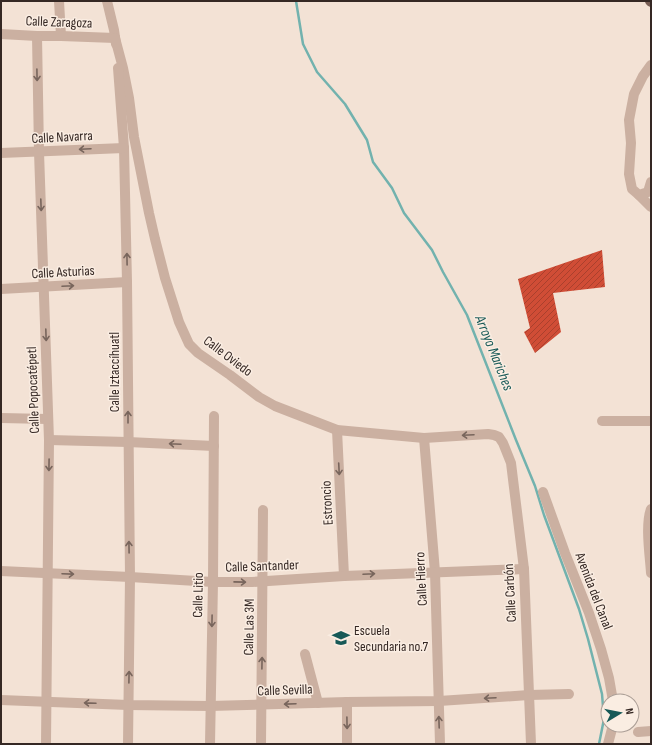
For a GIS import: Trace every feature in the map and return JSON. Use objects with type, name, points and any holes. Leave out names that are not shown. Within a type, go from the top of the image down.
[{"type":"street","points":[[59,1],[62,36]]},
{"type":"street","name":"Calle Iztaccíhuatl","points":[[107,1],[115,38],[124,148],[130,577],[128,744]]},
{"type":"street","name":"Calle Zaragoza","points":[[1,34],[115,38]]},
{"type":"street","name":"Calle Popocatépetl","points":[[37,36],[38,152],[49,440],[46,744]]},
{"type":"street","name":"Calle Oviedo","points":[[115,38],[129,98],[134,137],[155,239],[165,278],[177,315],[189,344],[198,353],[230,375],[259,398],[275,406],[337,430],[424,438],[488,434],[499,437],[504,443]]},
{"type":"street","points":[[651,65],[643,76],[634,94],[629,120],[631,143],[629,174],[632,189],[651,207]]},
{"type":"street","name":"Calle Navarra","points":[[1,153],[124,148]]},
{"type":"street","points":[[639,195],[648,192],[651,182]]},
{"type":"street","name":"Calle Asturias","points":[[1,289],[127,282]]},
{"type":"street","name":"Calle Litio","points":[[210,744],[214,416]]},
{"type":"street","points":[[1,418],[48,419]]},
{"type":"street","points":[[602,421],[651,421]]},
{"type":"street","name":"Estroncio","points":[[337,430],[344,576]]},
{"type":"street","name":"Calle Hierro","points":[[424,438],[435,572],[440,744]]},
{"type":"street","points":[[49,440],[214,446]]},
{"type":"street","name":"Calle Carbón","points":[[504,443],[511,462],[524,569],[531,744]]},
{"type":"street","name":"Avenida del Canal","points":[[543,492],[564,552],[589,613],[601,649],[613,693]]},
{"type":"street","points":[[651,509],[648,515],[648,524],[651,573]]},
{"type":"street","name":"Calle Las 3M","points":[[261,744],[263,510]]},
{"type":"street","name":"Calle Santander","points":[[1,571],[213,582],[263,582],[344,576],[524,569]]},
{"type":"street","points":[[305,654],[318,703]]},
{"type":"street","name":"Calle Sevilla","points":[[1,700],[128,705],[210,706],[439,701],[569,694]]},
{"type":"street","points":[[347,702],[348,744]]},
{"type":"street","points":[[640,732],[651,731]]},
{"type":"street","points":[[608,744],[611,733]]},
{"type":"building","points":[[602,250],[605,287],[553,293],[561,332],[535,353],[524,332],[530,328],[518,279]]},
{"type":"waterway","name":"Arroyo Mariches","points":[[296,1],[303,44],[317,72],[345,104],[367,140],[373,162],[392,188],[404,213],[432,250],[467,315],[535,486],[544,515],[579,609],[602,694],[604,719],[599,744]]},
{"type":"place","name":"Escuela Secundaria no.7","points":[[341,638]]}]
